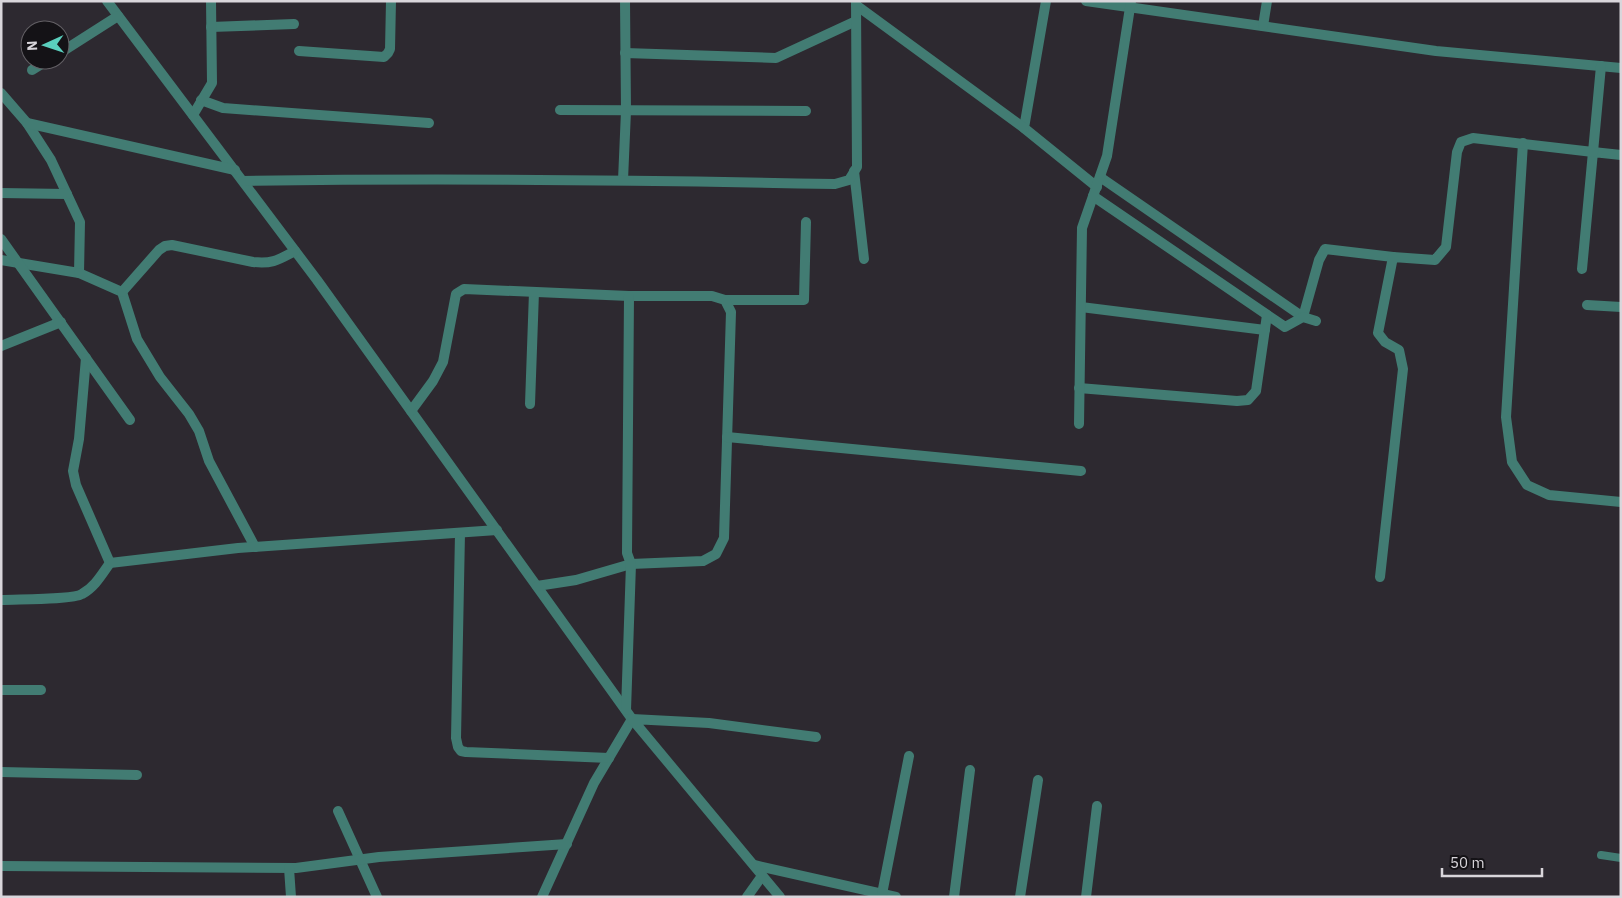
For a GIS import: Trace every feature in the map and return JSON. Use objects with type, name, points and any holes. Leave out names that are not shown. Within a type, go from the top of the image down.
[{"type":"street","points":[[107,1],[244,181],[629,715],[780,897]]},
{"type":"street","points":[[193,115],[212,82],[210,1]]},
{"type":"street","points":[[299,51],[384,57],[390,49],[391,1]]},
{"type":"street","points":[[623,180],[626,111],[625,1]]},
{"type":"street","points":[[1024,128],[1046,1]]},
{"type":"street","points":[[1086,1],[1130,5],[1436,51],[1621,68]]},
{"type":"street","points":[[1263,26],[1267,1]]},
{"type":"street","points":[[856,3],[1024,128],[1096,186],[1285,327],[1303,317],[1319,260],[1325,249],[1435,260],[1446,247],[1457,152],[1461,142],[1473,138],[1621,154]]},
{"type":"street","points":[[244,181],[397,178],[835,184],[849,180],[857,167],[856,3]]},
{"type":"street","points":[[1079,424],[1082,228],[1107,156],[1130,5]]},
{"type":"street","points":[[70,47],[118,16]]},
{"type":"street","points":[[625,53],[776,58],[856,21]]},
{"type":"street","points":[[211,28],[294,24]]},
{"type":"street","points":[[1582,269],[1601,66]]},
{"type":"street","points":[[1,93],[27,123],[51,160],[80,222],[79,273]]},
{"type":"street","points":[[201,100],[223,108],[429,123]]},
{"type":"street","points":[[560,110],[806,112]]},
{"type":"street","points":[[27,123],[235,170]]},
{"type":"street","points":[[1523,143],[1506,417],[1512,462],[1528,486],[1549,495],[1621,502]]},
{"type":"street","points":[[854,171],[864,258]]},
{"type":"street","points":[[1096,186],[1303,317],[1316,321]]},
{"type":"street","points":[[1,193],[67,194]]},
{"type":"street","points":[[411,411],[433,381],[443,362],[456,294],[464,289],[629,296],[712,296],[726,300],[804,300],[806,222]]},
{"type":"street","points":[[1,239],[130,420]]},
{"type":"street","points":[[122,292],[159,250],[165,246],[172,245],[266,264],[295,251]]},
{"type":"street","points":[[1380,577],[1402,369],[1399,350],[1385,342],[1378,333],[1393,257]]},
{"type":"street","points":[[1,260],[79,273],[122,292],[137,339],[160,376],[189,414],[199,431],[209,461],[255,547]]},
{"type":"street","points":[[530,404],[534,292]]},
{"type":"street","points":[[542,897],[594,783],[629,715],[631,564],[627,554],[629,296]]},
{"type":"street","points":[[537,586],[576,580],[631,564],[703,561],[716,554],[724,538],[731,312],[726,300]]},
{"type":"street","points":[[1587,305],[1621,307]]},
{"type":"street","points":[[1081,307],[1265,330]]},
{"type":"street","points":[[1080,388],[1237,401],[1248,400],[1256,391],[1267,315]]},
{"type":"street","points":[[1,346],[61,322]]},
{"type":"street","points":[[86,358],[79,439],[73,470],[76,485],[110,563]]},
{"type":"street","points":[[727,437],[1081,471]]},
{"type":"street","points":[[1,600],[80,596],[94,585],[110,563],[255,547],[497,530]]},
{"type":"street","points":[[460,533],[456,738],[458,747],[461,751],[466,752],[608,758]]},
{"type":"street","points":[[1,690],[41,690]]},
{"type":"street","points":[[629,715],[816,737]]},
{"type":"street","points":[[882,894],[909,756]]},
{"type":"street","points":[[954,897],[970,770]]},
{"type":"street","points":[[1,772],[137,775]]},
{"type":"street","points":[[1020,897],[1038,780]]},
{"type":"street","points":[[1086,897],[1097,806]]},
{"type":"street","points":[[338,811],[377,897]]},
{"type":"street","points":[[1,866],[296,868],[378,857],[567,844]]},
{"type":"street","points":[[754,865],[896,897]]},
{"type":"street","points":[[288,868],[291,897]]},
{"type":"street","points":[[746,897],[762,876]]},
{"type":"lane","points":[[1601,855],[1621,858]]}]
